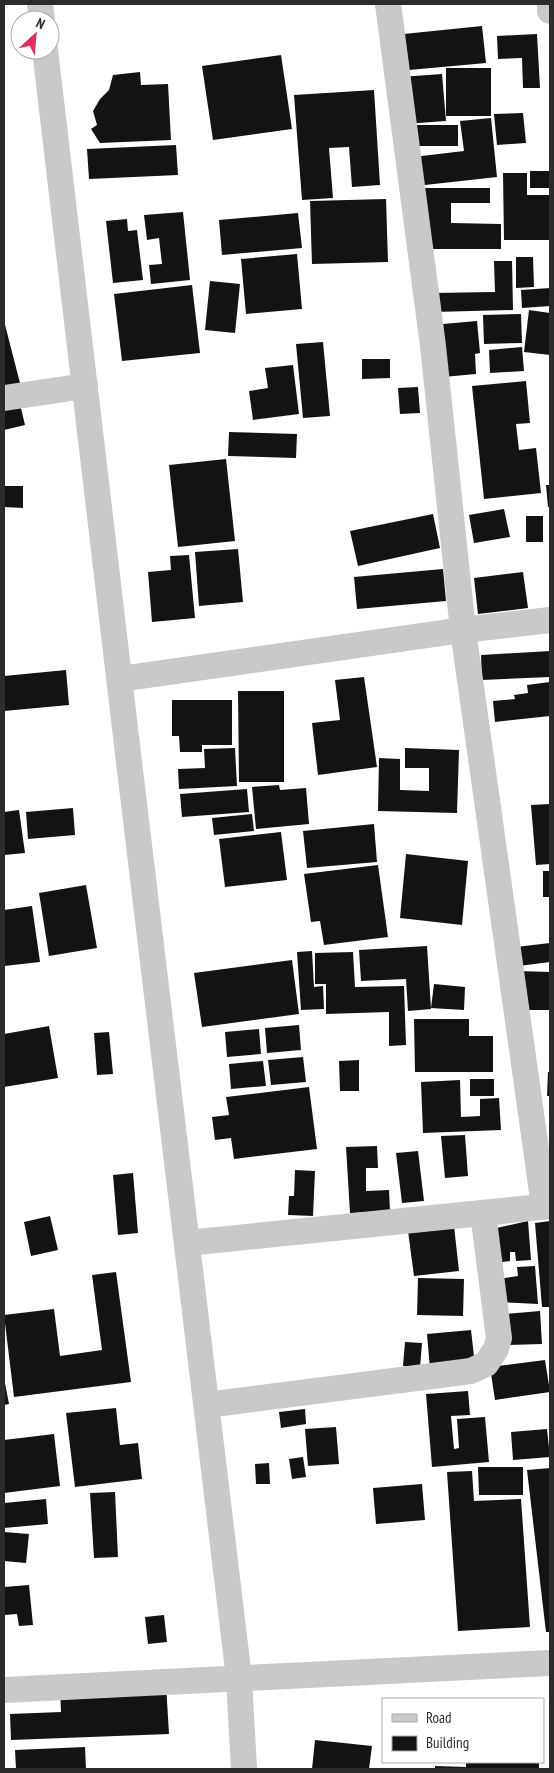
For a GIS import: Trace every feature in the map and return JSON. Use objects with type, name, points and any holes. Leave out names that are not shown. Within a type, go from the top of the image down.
[{"type":"street","points":[[188,1243],[547,1206],[463,630],[433,346],[388,4]]},
{"type":"street","points":[[550,4],[550,11]]},
{"type":"street","points":[[46,60],[239,1678],[244,1769]]},
{"type":"street","points":[[4,398],[86,386]]},
{"type":"street","points":[[120,679],[463,630],[550,620]]},
{"type":"street","points":[[207,1404],[471,1371],[486,1364],[496,1348],[499,1338],[482,1213]]},
{"type":"street","points":[[4,1690],[550,1663]]},
{"type":"building","points":[[482,26],[486,63],[398,71],[394,35]]},
{"type":"building","points":[[537,34],[540,88],[523,88],[522,58],[498,59],[497,36]]},
{"type":"building","points":[[281,55],[292,129],[213,140],[202,66]]},
{"type":"building","points":[[446,68],[491,68],[491,116],[446,116]]},
{"type":"building","points":[[140,72],[141,85],[168,84],[171,140],[100,143],[91,129],[97,125],[93,111],[100,99],[109,90],[113,75]]},
{"type":"building","points":[[442,74],[446,121],[404,124],[400,77]]},
{"type":"building","points":[[374,90],[380,185],[352,187],[349,147],[329,148],[333,198],[302,200],[294,95]]},
{"type":"building","points":[[523,113],[526,143],[497,145],[494,114]]},
{"type":"building","points":[[491,118],[497,177],[416,186],[413,157],[464,151],[460,121]]},
{"type":"building","points":[[408,125],[458,125],[458,146],[408,146]]},
{"type":"building","points":[[176,145],[178,175],[89,179],[87,149]]},
{"type":"building","points":[[530,171],[550,171],[550,188],[530,188]]},
{"type":"building","points":[[503,173],[527,173],[527,195],[550,195],[550,240],[504,240]]},
{"type":"building","points":[[421,188],[490,188],[490,203],[451,203],[451,223],[501,224],[501,249],[421,249]]},
{"type":"building","points":[[386,199],[388,262],[312,264],[310,201]]},
{"type":"building","points":[[183,212],[190,280],[151,284],[149,265],[162,264],[159,238],[147,240],[144,215]]},
{"type":"building","points":[[298,213],[302,248],[222,255],[219,220]]},
{"type":"building","points":[[127,219],[128,231],[137,230],[143,280],[113,283],[106,221]]},
{"type":"building","points":[[297,254],[302,309],[246,314],[241,259]]},
{"type":"building","points":[[516,257],[533,257],[534,287],[516,288]]},
{"type":"building","points":[[494,261],[512,261],[513,310],[433,312],[433,293],[495,292]]},
{"type":"building","points":[[210,281],[240,284],[235,333],[205,330]]},
{"type":"building","points":[[192,285],[200,353],[122,361],[114,294]]},
{"type":"building","points":[[550,288],[550,306],[522,308],[521,290]]},
{"type":"building","points":[[529,310],[550,313],[550,355],[524,352]]},
{"type":"building","points":[[521,314],[522,343],[484,344],[483,315]]},
{"type":"building","points":[[4,321],[20,383],[4,387]]},
{"type":"building","points":[[477,321],[480,353],[475,354],[476,374],[443,377],[445,351],[443,324]]},
{"type":"building","points":[[323,342],[330,416],[303,418],[296,344]]},
{"type":"building","points":[[522,347],[524,371],[490,373],[489,350]]},
{"type":"building","points":[[362,359],[390,359],[390,378],[362,379]]},
{"type":"building","points":[[293,365],[299,414],[253,420],[249,391],[268,388],[265,368]]},
{"type":"building","points":[[526,381],[530,423],[516,424],[519,450],[536,448],[541,493],[484,499],[472,386]]},
{"type":"building","points":[[418,387],[420,413],[400,414],[398,388]]},
{"type":"building","points":[[20,404],[25,425],[4,430],[4,408]]},
{"type":"building","points":[[229,432],[297,434],[296,458],[228,456]]},
{"type":"building","points":[[226,459],[235,541],[178,547],[169,465]]},
{"type":"building","points":[[546,485],[550,485],[550,507],[548,507]]},
{"type":"building","points":[[4,486],[23,486],[23,508],[4,507]]},
{"type":"building","points":[[504,509],[510,537],[474,543],[469,515]]},
{"type":"building","points":[[433,514],[440,548],[358,566],[350,531]]},
{"type":"building","points":[[526,516],[543,516],[543,542],[526,542]]},
{"type":"building","points":[[238,549],[243,602],[199,606],[195,552]]},
{"type":"building","points":[[189,555],[195,618],[152,622],[148,572],[171,570],[170,556]]},
{"type":"building","points":[[443,569],[446,601],[357,609],[354,577]]},
{"type":"building","points":[[523,572],[528,608],[478,614],[474,578]]},
{"type":"building","points":[[550,651],[550,677],[482,680],[481,655]]},
{"type":"building","points":[[66,670],[69,705],[4,711],[4,676]]},
{"type":"building","points":[[364,677],[377,767],[318,775],[312,723],[340,720],[335,680]]},
{"type":"building","points":[[550,682],[550,716],[495,722],[493,701],[515,699],[514,695],[528,693],[527,685]]},
{"type":"building","points":[[238,691],[284,691],[284,782],[239,782]]},
{"type":"building","points":[[172,700],[232,700],[232,745],[202,745],[202,752],[180,752],[179,736],[172,736]]},
{"type":"building","points":[[235,748],[237,786],[179,789],[178,769],[205,768],[204,749]]},
{"type":"building","points":[[405,748],[459,750],[457,813],[378,811],[379,758],[400,759],[400,790],[429,791],[429,768],[405,768]]},
{"type":"building","points":[[279,785],[280,790],[306,788],[309,824],[256,829],[252,787]]},
{"type":"building","points":[[247,789],[249,812],[182,817],[180,794]]},
{"type":"building","points":[[550,804],[550,864],[536,865],[531,805]]},
{"type":"building","points":[[73,808],[75,835],[28,839],[26,812]]},
{"type":"building","points":[[19,810],[25,853],[4,855],[4,812]]},
{"type":"building","points":[[252,814],[254,831],[214,835],[212,818]]},
{"type":"building","points":[[374,824],[377,862],[307,868],[303,831]]},
{"type":"building","points":[[281,832],[287,880],[225,887],[219,839]]},
{"type":"building","points":[[406,854],[468,861],[462,925],[400,918]]},
{"type":"building","points":[[378,865],[388,937],[324,945],[320,921],[311,922],[304,874]]},
{"type":"building","points":[[543,871],[550,871],[550,897],[543,897]]},
{"type":"building","points":[[86,885],[97,948],[49,956],[39,893]]},
{"type":"building","points":[[32,906],[40,962],[4,966],[4,910]]},
{"type":"building","points":[[550,943],[550,962],[519,966],[516,947]]},
{"type":"building","points":[[427,946],[431,1009],[408,1011],[406,979],[361,981],[359,950]]},
{"type":"building","points":[[312,951],[314,987],[323,986],[324,1009],[301,1010],[297,952]]},
{"type":"building","points":[[353,952],[355,987],[404,986],[406,1045],[389,1046],[389,1012],[326,1014],[326,984],[315,984],[315,953]]},
{"type":"building","points":[[292,960],[299,1014],[202,1027],[194,973]]},
{"type":"building","points":[[518,971],[550,972],[550,1010],[518,1010]]},
{"type":"building","points":[[434,984],[465,987],[464,1010],[431,1008]]},
{"type":"building","points":[[414,1019],[469,1019],[469,1036],[493,1036],[493,1072],[415,1072]]},
{"type":"building","points":[[299,1025],[301,1050],[267,1053],[265,1028]]},
{"type":"building","points":[[49,1026],[58,1078],[4,1087],[4,1034]]},
{"type":"building","points":[[259,1029],[261,1054],[227,1057],[225,1032]]},
{"type":"building","points":[[109,1032],[113,1074],[97,1075],[94,1033]]},
{"type":"building","points":[[303,1057],[306,1082],[271,1085],[268,1060]]},
{"type":"building","points":[[359,1060],[359,1091],[340,1091],[339,1061]]},
{"type":"building","points":[[263,1061],[266,1086],[231,1089],[229,1064]]},
{"type":"building","points":[[548,1072],[550,1072],[550,1096],[547,1096]]},
{"type":"building","points":[[470,1079],[494,1079],[494,1096],[470,1096]]},
{"type":"building","points":[[460,1080],[461,1117],[480,1116],[480,1099],[499,1098],[501,1130],[423,1133],[421,1082]]},
{"type":"building","points":[[309,1087],[317,1149],[234,1159],[231,1138],[215,1140],[212,1117],[229,1115],[226,1097]]},
{"type":"building","points":[[465,1135],[468,1176],[445,1178],[441,1136]]},
{"type":"building","points":[[377,1146],[378,1168],[366,1168],[366,1191],[389,1190],[390,1211],[350,1213],[346,1147]]},
{"type":"building","points":[[418,1151],[424,1201],[402,1203],[396,1153]]},
{"type":"building","points":[[295,1170],[315,1171],[313,1216],[288,1215],[289,1196],[294,1196]]},
{"type":"building","points":[[133,1173],[138,1233],[118,1235],[113,1175]]},
{"type":"building","points":[[50,1216],[58,1250],[31,1256],[24,1222]]},
{"type":"building","points":[[528,1221],[531,1260],[516,1261],[515,1252],[510,1252],[510,1261],[495,1263],[492,1229]]},
{"type":"building","points":[[550,1221],[550,1307],[542,1307],[535,1223]]},
{"type":"building","points":[[454,1226],[459,1271],[414,1276],[408,1231]]},
{"type":"building","points":[[535,1266],[538,1304],[500,1302],[498,1279],[518,1276],[517,1267]]},
{"type":"building","points":[[116,1272],[131,1382],[14,1397],[4,1315],[54,1309],[60,1356],[102,1350],[92,1275]]},
{"type":"building","points":[[418,1278],[464,1279],[463,1316],[417,1315]]},
{"type":"building","points":[[540,1311],[542,1344],[508,1345],[505,1314]]},
{"type":"building","points":[[471,1330],[475,1365],[430,1369],[427,1334]]},
{"type":"building","points":[[405,1342],[422,1343],[420,1368],[403,1366]]},
{"type":"building","points":[[545,1360],[550,1392],[495,1400],[490,1367]]},
{"type":"building","points":[[4,1378],[9,1404],[4,1405]]},
{"type":"building","points":[[468,1391],[470,1415],[451,1416],[454,1449],[459,1448],[457,1419],[485,1417],[489,1462],[432,1467],[426,1394]]},
{"type":"building","points":[[116,1408],[120,1445],[138,1443],[142,1479],[75,1487],[66,1413]]},
{"type":"building","points":[[305,1409],[306,1424],[281,1428],[279,1412]]},
{"type":"building","points":[[336,1427],[339,1464],[308,1466],[305,1429]]},
{"type":"building","points":[[547,1429],[550,1457],[513,1460],[511,1432]]},
{"type":"building","points":[[54,1434],[60,1486],[4,1493],[4,1440]]},
{"type":"building","points":[[303,1457],[306,1477],[292,1479],[289,1459]]},
{"type":"building","points":[[269,1463],[270,1484],[256,1484],[255,1464]]},
{"type":"building","points":[[478,1467],[523,1467],[523,1495],[479,1495]]},
{"type":"building","points":[[550,1468],[550,1632],[546,1632],[527,1470]]},
{"type":"building","points":[[472,1471],[474,1501],[521,1499],[530,1627],[458,1631],[447,1472]]},
{"type":"building","points":[[422,1484],[425,1520],[376,1524],[373,1488]]},
{"type":"building","points":[[115,1492],[118,1557],[94,1558],[90,1493]]},
{"type":"building","points":[[46,1499],[48,1524],[4,1528],[4,1503]]},
{"type":"building","points":[[4,1532],[29,1534],[26,1563],[4,1561]]},
{"type":"building","points":[[29,1585],[33,1625],[19,1626],[17,1614],[4,1615],[4,1587]]},
{"type":"building","points":[[164,1615],[167,1642],[148,1644],[145,1617]]},
{"type":"building","points":[[166,1684],[169,1734],[11,1740],[10,1714],[61,1712],[60,1688]]},
{"type":"building","points":[[315,1740],[372,1746],[369,1769],[312,1769]]},
{"type":"building","points":[[85,1747],[86,1769],[16,1769],[15,1750]]},
{"type":"building","points":[[466,1763],[539,1763],[539,1769],[435,1769],[435,1766],[466,1767]]}]
